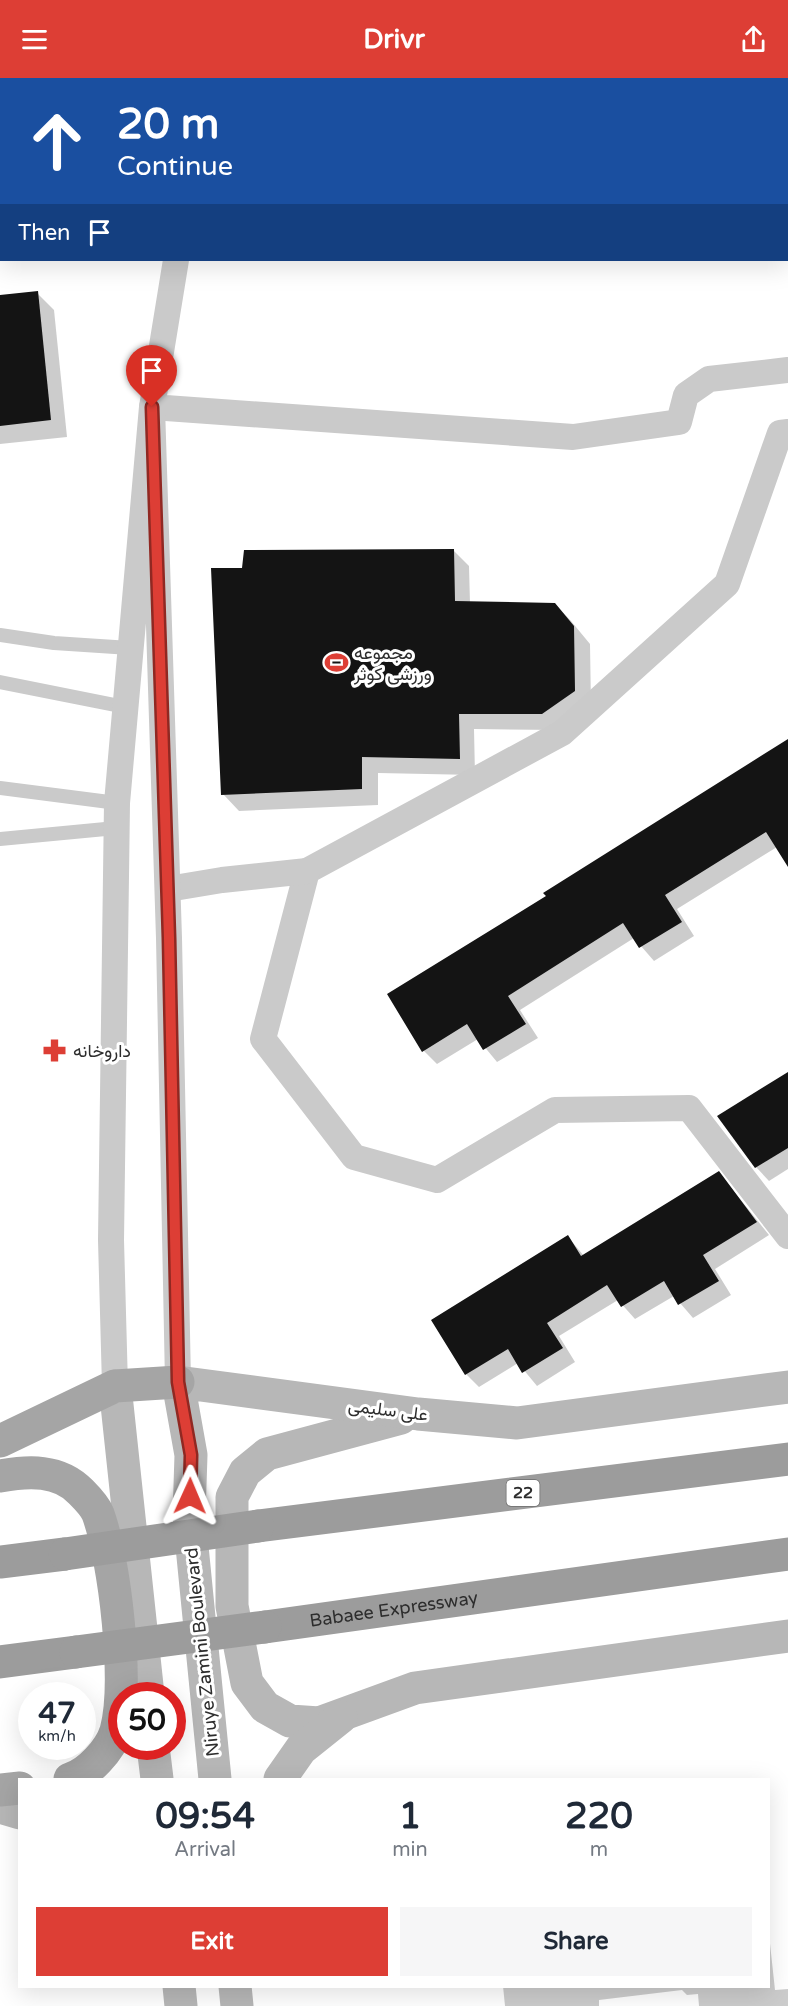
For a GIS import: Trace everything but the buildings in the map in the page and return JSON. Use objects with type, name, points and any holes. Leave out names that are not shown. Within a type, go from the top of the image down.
[{"type":"highway","name":"22","points":[[0,1562],[258,1526],[788,1459]]},
{"type":"highway","name":"Babaee Expressway","points":[[0,1662],[788,1554]]},
{"type":"main road","name":"علی سلیمی","points":[[0,1441],[115,1386],[178,1382],[418,1414],[517,1423],[788,1386]]},
{"type":"main road","name":"Niruye Zamini Boulevard","points":[[178,1382],[191,1455],[189,1516],[215,1778]]},
{"type":"main road","points":[[115,1386],[147,1682]]},
{"type":"main road","points":[[418,1414],[267,1454],[245,1472],[232,1497],[232,1605],[247,1683],[265,1707],[290,1721],[320,1723],[415,1688],[788,1636]]},
{"type":"main road","points":[[0,1476],[28,1471],[56,1476],[80,1490],[98,1512],[117,1605],[120,1701],[116,1732],[99,1760],[72,1778]]},
{"type":"main road","points":[[281,1778],[301,1749],[347,1712]]},
{"type":"main road","points":[[155,1760],[157,1778]]},
{"type":"main road","points":[[0,1790],[18,1788]]},
{"type":"main road","points":[[0,1807],[18,1812]]},
{"type":"main road","points":[[179,1988],[181,2006]]},
{"type":"main road","points":[[235,1988],[237,2006]]},
{"type":"street","points":[[115,1386],[111,1240],[117,815],[152,407],[176,261]]},
{"type":"street","points":[[152,407],[573,437],[679,422],[686,395],[709,380],[788,370]]},
{"type":"street","points":[[152,407],[168,890],[178,1382]]},
{"type":"street","points":[[168,890],[222,880],[307,871],[562,733],[727,584],[780,433],[788,432]]},
{"type":"street","points":[[307,871],[263,1039],[354,1157],[437,1180],[555,1110],[689,1108],[788,1236]]},
{"type":"lane","points":[[0,635],[54,643],[130,648]]},
{"type":"lane","points":[[0,682],[125,707]]},
{"type":"lane","points":[[0,788],[117,815]]},
{"type":"lane","points":[[0,839],[117,815]]},
{"type":"place","name":"مجموعه ورزشی کوثر","points":[[336,663]]},
{"type":"place","name":"داروخانه","points":[[55,1051]]},
{"type":"route","points":[[152,407],[169,938],[178,1382],[191,1455],[190,1496]]}]
